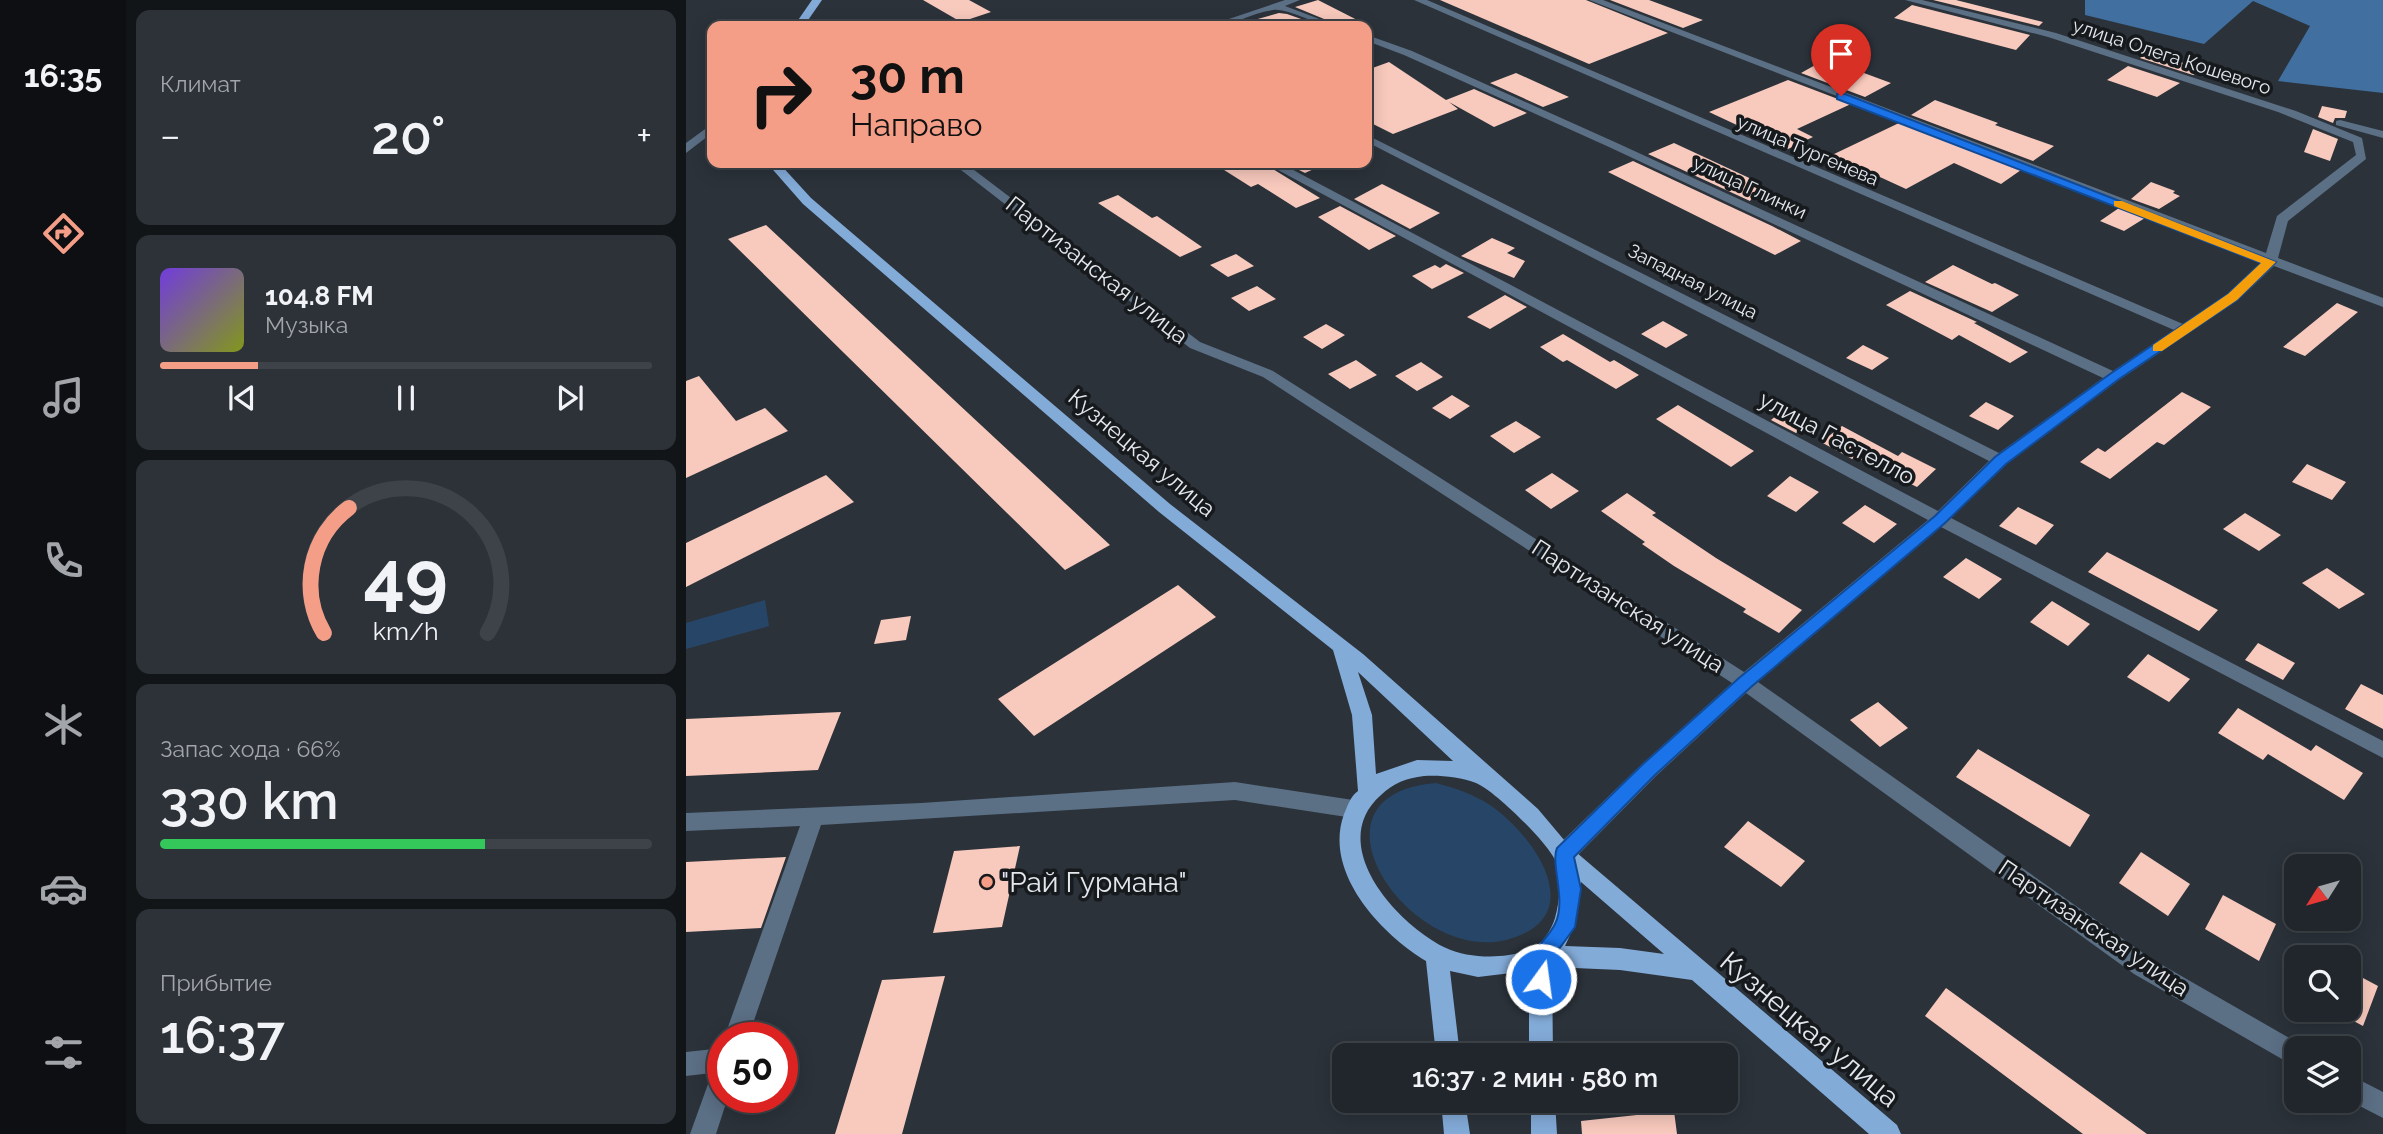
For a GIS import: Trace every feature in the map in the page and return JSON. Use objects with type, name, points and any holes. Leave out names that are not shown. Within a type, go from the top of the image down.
[{"type":"main road","points":[[802,21],[817,0]]},
{"type":"main road","name":"Кузнецкая улица","points":[[777,168],[807,201],[1172,513],[1341,647],[1483,776]]},
{"type":"main road","points":[[1341,647],[1362,715],[1367,789]]},
{"type":"main road","points":[[1541,1043],[1541,956],[1565,927],[1571,889],[1564,854],[1529,811],[1483,776],[1435,766],[1397,772],[1367,789],[1353,809],[1347,837],[1355,871],[1375,901],[1403,931],[1437,959],[1470,966],[1503,965],[1541,956],[1620,959],[1693,969]]},
{"type":"main road","name":"Кузнецкая улица","points":[[1564,854],[1693,969],[1888,1134]]},
{"type":"main road","points":[[1437,959],[1447,1043]]},
{"type":"main road","points":[[1454,1113],[1457,1134]]},
{"type":"main road","points":[[1543,1113],[1544,1134]]},
{"type":"street","points":[[1230,21],[1295,0]]},
{"type":"street","name":"улица Тургенева","points":[[1419,0],[2185,330]]},
{"type":"street","points":[[1594,0],[2270,262],[2383,303]]},
{"type":"street","name":"улица Олега Кошевого","points":[[1910,0],[2052,35],[2283,111],[2383,135]]},
{"type":"street","points":[[1278,7],[1319,21]]},
{"type":"street","name":"улица Глинки","points":[[1372,40],[1408,53],[1613,145],[2114,377]]},
{"type":"street","points":[[1564,854],[1649,770],[1745,682],[1940,519],[2000,460],[2114,377],[2232,297],[2270,262],[2282,219],[2362,156],[2358,140],[2283,111]]},
{"type":"street","points":[[686,149],[707,131]]},
{"type":"street","name":"Западная улица","points":[[1372,141],[2000,460]]},
{"type":"street","name":"Партизанская улица","points":[[965,168],[1195,345],[1268,374],[1745,682],[2142,965],[2284,1048]]},
{"type":"street","name":"улица Гастелло","points":[[1280,168],[1940,519],[2383,750]]},
{"type":"street","points":[[686,822],[946,810],[1235,791],[1353,809]]},
{"type":"street","points":[[742,1022],[814,815]]},
{"type":"street","points":[[686,1064],[707,1062]]},
{"type":"street","points":[[2361,1093],[2383,1106]]},
{"type":"street","points":[[703,1134],[710,1113]]},
{"type":"shaded area","points":[[2085,0],[2383,0],[2383,93],[2278,81],[2310,26],[2253,1],[2204,44],[2085,15]]},
{"type":"shaded area","points":[[765,600],[769,626],[686,649],[686,623]]},
{"type":"shaded area","points":[[1436,783],[1464,792],[1490,805],[1524,836],[1538,856],[1547,876],[1551,896],[1546,914],[1532,929],[1506,940],[1469,941],[1434,927],[1404,904],[1381,875],[1370,844],[1374,816],[1395,794]]},
{"type":"building","points":[[923,0],[969,0],[991,12],[959,21]]},
{"type":"building","points":[[1318,0],[1359,21],[1329,21],[1295,7]]},
{"type":"building","points":[[1440,0],[1586,0],[1668,33],[1589,64]]},
{"type":"building","points":[[1610,0],[1649,0],[1703,20],[1683,28]]},
{"type":"building","points":[[1933,0],[1956,0],[2043,22],[2039,26]]},
{"type":"building","points":[[1912,5],[2030,35],[2016,50],[1894,18]]},
{"type":"building","points":[[1279,13],[1307,21],[1251,21]]},
{"type":"building","points":[[2148,52],[2203,69],[2193,75],[2140,58]]},
{"type":"building","points":[[1826,59],[1891,83],[1865,97],[1801,73]]},
{"type":"building","points":[[1389,62],[1446,100],[1474,89],[1527,113],[1494,127],[1449,102],[1458,109],[1393,134],[1372,124],[1372,68]]},
{"type":"building","points":[[2128,66],[2180,83],[2157,97],[2107,80]]},
{"type":"building","points":[[1516,73],[1569,97],[1543,107],[1490,83]]},
{"type":"building","points":[[1788,80],[1851,104],[1797,129],[1813,137],[1788,149],[1709,112]]},
{"type":"building","points":[[1935,100],[2054,146],[2033,161],[1911,115]]},
{"type":"building","points":[[2322,106],[2347,111],[2345,118],[2335,118],[2333,123],[2318,117]]},
{"type":"building","points":[[1899,123],[2021,170],[2001,184],[1954,163],[1906,189],[1832,155]]},
{"type":"building","points":[[2313,129],[2338,139],[2330,161],[2304,152]]},
{"type":"building","points":[[1674,143],[1760,183],[1750,201],[1648,154]]},
{"type":"building","points":[[1633,161],[1801,241],[1775,255],[1608,172]]},
{"type":"building","points":[[1221,168],[1271,168],[1320,198],[1296,208],[1258,184],[1251,187]]},
{"type":"building","points":[[1295,168],[1316,168],[1305,173]]},
{"type":"building","points":[[2151,182],[2175,191],[2173,193],[2180,196],[2159,209],[2131,199]]},
{"type":"building","points":[[1382,184],[1440,213],[1410,229],[1354,199]]},
{"type":"building","points":[[1118,195],[1152,218],[1157,216],[1202,247],[1180,257],[1098,203]]},
{"type":"building","points":[[1340,206],[1396,236],[1369,250],[1318,217]]},
{"type":"building","points":[[2119,208],[2145,218],[2124,231],[2100,221]]},
{"type":"building","points":[[766,225],[1110,545],[1065,570],[728,239]]},
{"type":"building","points":[[1492,238],[1515,248],[1507,253],[1525,261],[1514,278],[1461,256]]},
{"type":"building","points":[[1236,254],[1254,266],[1228,277],[1210,265]]},
{"type":"building","points":[[1446,264],[1464,273],[1432,289],[1412,276],[1435,265],[1440,268]]},
{"type":"building","points":[[1953,265],[2019,295],[1992,312],[1925,282]]},
{"type":"building","points":[[1257,286],[1276,299],[1249,311],[1231,298]]},
{"type":"building","points":[[1910,291],[1977,322],[1974,323],[2028,352],[2010,363],[1959,335],[1952,340],[1886,305]]},
{"type":"building","points":[[1505,295],[1527,307],[1490,329],[1467,317]]},
{"type":"building","points":[[2337,303],[2358,312],[2305,356],[2283,347]]},
{"type":"building","points":[[1663,321],[1688,335],[1666,348],[1641,334]]},
{"type":"building","points":[[1326,324],[1345,335],[1322,349],[1303,337]]},
{"type":"building","points":[[1563,334],[1610,362],[1614,360],[1639,375],[1616,389],[1540,347]]},
{"type":"building","points":[[1863,345],[1889,358],[1872,370],[1846,358]]},
{"type":"building","points":[[1356,360],[1377,375],[1350,389],[1328,374]]},
{"type":"building","points":[[1421,362],[1443,377],[1417,391],[1395,376]]},
{"type":"building","points":[[699,376],[736,421],[765,408],[788,431],[686,478],[686,381]]},
{"type":"building","points":[[2182,392],[2211,407],[2164,445],[2157,442],[2110,479],[2080,462],[2098,448],[2105,452]]},
{"type":"building","points":[[1452,395],[1470,406],[1450,419],[1432,408]]},
{"type":"building","points":[[1986,402],[2014,416],[1998,430],[1969,416]]},
{"type":"building","points":[[1678,405],[1754,451],[1731,467],[1656,419]]},
{"type":"building","points":[[1788,406],[1814,419],[1796,433],[1771,420]]},
{"type":"building","points":[[1516,421],[1541,437],[1514,453],[1490,436]]},
{"type":"building","points":[[1842,426],[1898,456],[1902,452],[1936,469],[1917,487],[1855,457],[1852,459],[1821,442]]},
{"type":"building","points":[[2307,464],[2346,482],[2332,500],[2292,482]]},
{"type":"building","points":[[1552,473],[1579,491],[1551,509],[1525,490]]},
{"type":"building","points":[[826,475],[854,502],[686,587],[686,543]]},
{"type":"building","points":[[1790,476],[1819,492],[1796,512],[1767,496]]},
{"type":"building","points":[[1627,493],[1656,513],[1652,515],[1716,558],[1802,610],[1779,633],[1743,612],[1746,609],[1674,566],[1601,511]]},
{"type":"building","points":[[1865,505],[1897,524],[1874,543],[1842,523]]},
{"type":"building","points":[[2018,507],[2054,525],[2036,545],[1999,526]]},
{"type":"building","points":[[2245,513],[2281,535],[2259,551],[2223,529]]},
{"type":"building","points":[[2107,552],[2218,610],[2199,631],[2088,572]]},
{"type":"building","points":[[1966,558],[2002,579],[1979,599],[1943,577]]},
{"type":"building","points":[[2327,568],[2365,594],[2339,609],[2302,583]]},
{"type":"building","points":[[1178,585],[1216,617],[1034,736],[998,699]]},
{"type":"building","points":[[2052,601],[2090,624],[2068,646],[2030,622]]},
{"type":"building","points":[[911,616],[906,640],[874,644],[881,620]]},
{"type":"building","points":[[2258,643],[2295,663],[2283,680],[2245,660]]},
{"type":"building","points":[[2148,654],[2190,679],[2169,702],[2127,677]]},
{"type":"building","points":[[2361,684],[2383,695],[2383,729],[2345,709]]},
{"type":"building","points":[[1878,702],[1908,728],[1880,747],[1850,720]]},
{"type":"building","points":[[2238,708],[2311,751],[2316,745],[2363,773],[2344,800],[2268,754],[2263,760],[2218,733]]},
{"type":"building","points":[[841,712],[818,770],[686,776],[686,719]]},
{"type":"building","points":[[1978,749],[2090,815],[2070,847],[1956,777]]},
{"type":"building","points":[[1748,821],[1805,861],[1781,887],[1724,847]]},
{"type":"building","points":[[1020,846],[1002,927],[933,933],[954,851]]},
{"type":"building","points":[[2141,852],[2190,884],[2168,916],[2119,883]]},
{"type":"building","points":[[786,857],[761,928],[686,932],[686,862]]},
{"type":"building","points":[[2223,895],[2276,924],[2259,961],[2205,929]]},
{"type":"building","points":[[945,976],[902,1134],[835,1134],[882,980]]},
{"type":"building","points":[[2361,977],[2378,986],[2363,1026],[2356,1022],[2361,1022]]},
{"type":"building","points":[[1946,988],[2147,1134],[2083,1134],[1925,1016]]},
{"type":"building","points":[[1674,1113],[1677,1134],[1582,1134],[1581,1121]]},
{"type":"slow traffic","points":[[2118,204],[2270,262],[2232,297],[2158,348]]},
{"type":"place","name":"\"Рай Гурмана\"","points":[[987,882]]},
{"type":"route","points":[[1541,979],[1541,956],[1565,927],[1571,889],[1564,854],[1649,770],[1745,682],[1940,519],[2000,460],[2114,377],[2232,297],[2270,262],[1841,96]]}]
